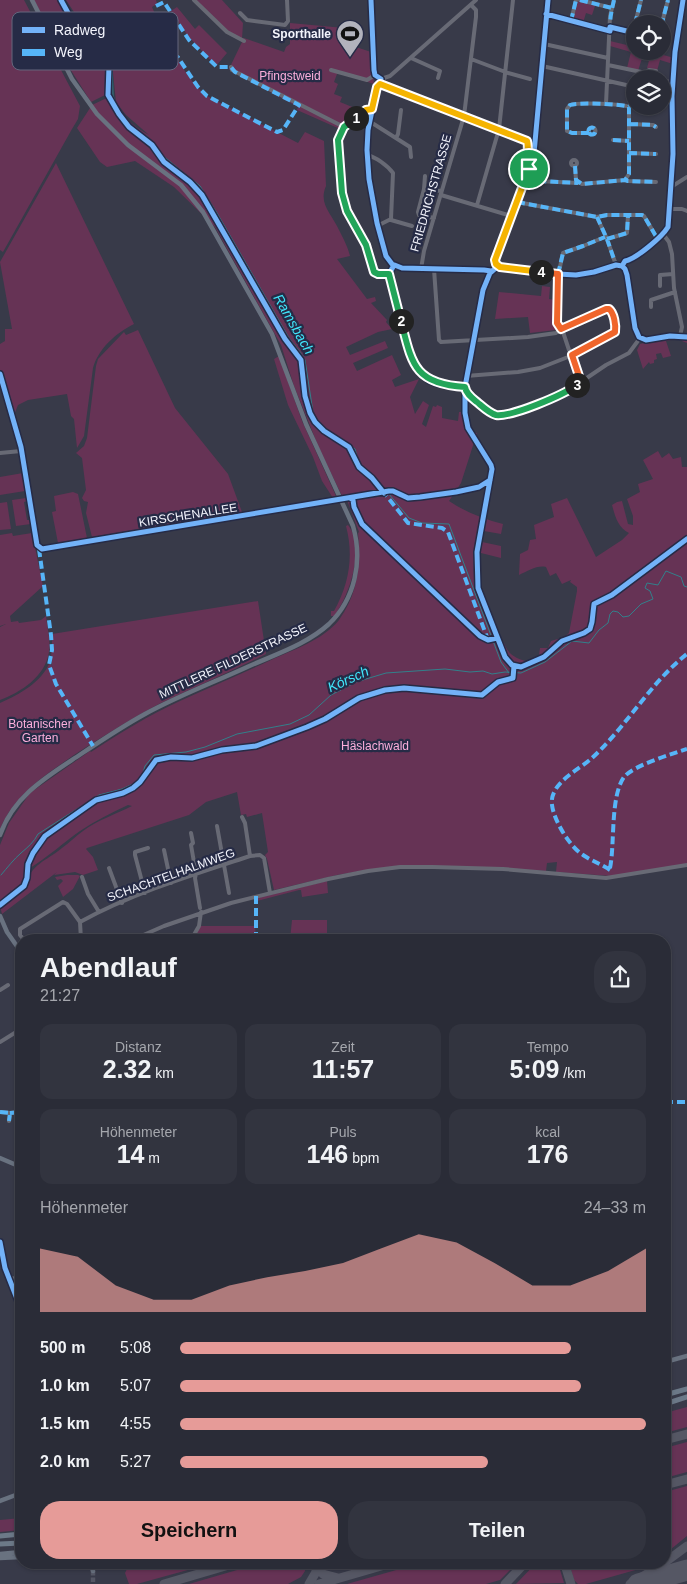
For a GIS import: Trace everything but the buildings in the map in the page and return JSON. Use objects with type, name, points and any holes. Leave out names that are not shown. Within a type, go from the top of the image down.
[{"type":"highway","points":[[671,1393],[687,1389]]},
{"type":"highway","points":[[671,1402],[687,1397]]},
{"type":"highway","points":[[0,1536],[15,1535]]},
{"type":"highway","points":[[0,1544],[15,1543]]},
{"type":"main road","name":"MITTLERE FILDERSTRASSE","points":[[32,0],[38,12]]},
{"type":"main road","points":[[548,0],[536,142],[527,177],[496,255],[495,262],[498,266],[558,274],[585,274],[619,266],[625,269],[627,275],[635,328],[640,338],[646,340],[667,336],[687,337]]},
{"type":"main road","name":"MITTLERE FILDERSTRASSE","points":[[0,835],[12,810],[29,790],[48,775],[114,733],[159,706],[308,640],[320,632],[332,621],[347,600],[357,568],[356,536],[306,424],[272,334],[203,212],[181,185],[128,145],[97,114],[67,70]]},
{"type":"main road","points":[[0,916],[7,932],[15,943]]},
{"type":"main road","points":[[0,1158],[15,1164]]},
{"type":"main road","points":[[0,1242],[3,1260],[15,1294]]},
{"type":"main road","points":[[671,1360],[687,1356]]},
{"type":"main road","points":[[0,1501],[15,1495]]},
{"type":"main road","points":[[0,1554],[15,1553]]},
{"type":"main road","points":[[0,1558],[15,1557]]},
{"type":"street","points":[[194,0],[227,32],[244,41]]},
{"type":"street","points":[[240,13],[249,21],[287,24],[287,0]]},
{"type":"street","points":[[371,0],[373,66],[376,75],[381,81],[528,141],[527,164],[529,169]]},
{"type":"street","points":[[476,0],[472,6],[390,76],[381,81],[377,87],[372,109],[367,155],[371,191],[386,256],[394,265],[402,268],[491,271]]},
{"type":"street","points":[[477,205],[499,130],[513,0]]},
{"type":"street","points":[[571,21],[578,0],[612,8]]},
{"type":"street","points":[[606,104],[610,29],[614,0]]},
{"type":"street","points":[[637,15],[641,0]]},
{"type":"street","points":[[664,15],[668,0]]},
{"type":"street","name":"FRIEDRICHSTRASSE","points":[[421,269],[464,116],[476,12],[472,6]]},
{"type":"street","points":[[546,14],[571,21],[626,31]]},
{"type":"street","points":[[544,44],[608,58]]},
{"type":"street","points":[[411,58],[440,72],[438,78]]},
{"type":"street","points":[[471,59],[530,79]]},
{"type":"street","points":[[608,65],[632,70]]},
{"type":"street","points":[[542,66],[626,85]]},
{"type":"street","points":[[231,67],[232,70],[254,83],[344,127]]},
{"type":"street","points":[[332,70],[367,80],[376,75]]},
{"type":"street","points":[[596,217],[619,266],[625,261],[633,259],[663,234],[668,227],[673,144],[672,96]]},
{"type":"street","points":[[589,133],[572,133],[568,131],[569,106],[573,104],[606,104],[626,107]]},
{"type":"street","points":[[372,109],[364,111],[344,127],[337,146],[344,202],[366,244],[374,272],[389,274]]},
{"type":"street","points":[[396,138],[401,110]]},
{"type":"street","points":[[624,180],[628,174],[630,115]]},
{"type":"street","points":[[370,121],[410,147],[411,157]]},
{"type":"street","points":[[630,124],[653,125],[656,127]]},
{"type":"street","points":[[613,140],[629,141]]},
{"type":"street","points":[[629,153],[656,154]]},
{"type":"street","points":[[367,155],[378,160],[393,172],[391,220]]},
{"type":"street","points":[[575,166],[578,182]]},
{"type":"street","points":[[425,176],[418,213],[434,218]]},
{"type":"street","points":[[527,177],[538,181],[578,182],[583,184],[624,180],[656,182]]},
{"type":"street","points":[[671,187],[687,177]]},
{"type":"street","points":[[424,189],[511,216]]},
{"type":"street","points":[[517,202],[596,217],[606,215],[643,215],[657,238]]},
{"type":"street","points":[[669,209],[687,211]]},
{"type":"street","points":[[581,382],[572,355],[557,323],[558,274],[563,252],[627,233],[628,215]]},
{"type":"street","points":[[379,225],[391,220],[412,226]]},
{"type":"street","points":[[663,234],[671,249],[675,292],[682,326],[680,336]]},
{"type":"street","points":[[394,265],[389,274],[406,342],[416,366],[423,375],[435,383],[465,387]]},
{"type":"street","points":[[498,266],[491,271],[483,290],[465,387],[468,394],[489,412],[499,415],[552,399],[606,365],[630,353],[640,338]]},
{"type":"street","points":[[434,269],[439,341],[444,343],[557,332],[606,309],[610,309],[616,327],[615,332],[549,365],[526,371],[466,376]]},
{"type":"street","points":[[660,286],[660,275],[673,274]]},
{"type":"street","points":[[651,307],[651,300],[675,292]]},
{"type":"street","points":[[0,374],[21,451],[0,453]]},
{"type":"street","name":"KIRSCHENALLEE","points":[[21,451],[39,548],[42,549],[341,500]]},
{"type":"street","points":[[242,817],[250,856]]},
{"type":"street","points":[[217,826],[229,893]]},
{"type":"street","points":[[191,833],[200,910],[198,926],[194,934]]},
{"type":"street","points":[[0,904],[24,886],[27,878],[28,864],[37,846]]},
{"type":"street","points":[[145,893],[135,852],[148,848]]},
{"type":"street","points":[[164,850],[171,883]]},
{"type":"street","name":"SCHACHTELHALMWEG","points":[[80,922],[145,893],[250,856],[260,855],[264,858],[270,893]]},
{"type":"street","points":[[144,934],[200,910],[344,875],[400,867],[492,869],[606,878],[687,865]]},
{"type":"street","points":[[109,868],[122,903]]},
{"type":"street","points":[[82,877],[88,894],[99,912]]},
{"type":"street","points":[[20,934],[20,929],[63,902],[66,902],[80,922],[81,934]]},
{"type":"street","points":[[0,990],[8,985]]},
{"type":"street","points":[[0,1042],[15,1033]]},
{"type":"street","points":[[0,1112],[15,1113]]},
{"type":"street","points":[[9,1121],[10,1113]]},
{"type":"street","points":[[9,1278],[15,1278]]},
{"type":"green space","points":[[0,0],[24,0],[30,12],[12,12],[12,70],[61,70],[80,106],[78,119],[3,252],[0,250]]},
{"type":"green space","points":[[34,0],[60,0],[66,12],[40,12]]},
{"type":"green space","points":[[66,0],[156,0],[157,4],[152,7],[154,12],[74,12]]},
{"type":"green space","name":"Pfingstweid","points":[[196,0],[222,0],[243,23],[242,39],[244,38],[284,52],[290,44],[290,23],[355,29],[350,45],[371,52],[374,84],[339,73],[334,82],[338,84],[334,94],[342,97],[340,102],[362,111],[340,129],[297,110],[298,107],[230,70],[242,42]]},
{"type":"green space","points":[[578,1],[595,6],[592,15],[586,13],[583,23],[573,20]]},
{"type":"green space","points":[[177,7],[195,29],[199,25],[227,53],[216,66],[188,36],[178,21],[178,12],[171,11]]},
{"type":"green space","points":[[610,41],[626,45],[626,51],[610,46]]},
{"type":"green space","points":[[671,57],[674,58],[673,64],[660,60],[671,60]]},
{"type":"green space","name":"Häslachwald","points":[[178,60],[198,88],[207,96],[298,143],[305,132],[324,141],[325,204],[344,239],[350,256],[337,259],[367,299],[375,297],[376,301],[371,303],[387,320],[386,322],[392,329],[378,332],[346,347],[350,355],[385,341],[388,348],[353,363],[357,371],[392,355],[401,375],[392,380],[395,387],[419,379],[410,397],[415,414],[423,401],[429,405],[422,424],[426,427],[433,406],[442,407],[442,418],[458,421],[459,412],[466,412],[471,432],[477,433],[461,483],[449,501],[475,515],[503,524],[501,534],[484,531],[482,542],[501,546],[501,558],[481,553],[475,563],[474,571],[478,591],[496,639],[504,643],[508,651],[514,656],[529,662],[539,655],[540,648],[548,648],[551,641],[564,637],[569,633],[577,591],[577,587],[570,582],[571,580],[562,584],[556,573],[550,576],[546,567],[532,569],[519,575],[520,554],[528,550],[530,540],[536,539],[534,525],[554,517],[551,504],[567,498],[596,557],[622,540],[629,533],[620,525],[612,505],[622,501],[628,524],[633,525],[633,516],[627,499],[640,492],[638,484],[653,479],[643,460],[658,451],[662,458],[669,453],[673,459],[681,457],[682,467],[687,467],[687,864],[611,876],[556,872],[557,862],[547,863],[546,871],[487,867],[373,869],[337,875],[274,890],[265,855],[268,852],[262,813],[247,817],[246,814],[241,815],[237,792],[206,802],[189,815],[87,848],[98,870],[83,875],[75,872],[54,875],[57,872],[2,914],[0,906],[26,887],[28,878],[35,868],[89,827],[132,806],[128,805],[86,827],[30,868],[32,853],[23,885],[14,892],[10,890],[12,894],[0,902],[0,845],[9,823],[30,793],[90,751],[168,706],[316,639],[339,620],[350,600],[357,578],[359,532],[347,500],[354,499],[355,496],[347,495],[346,498],[343,498],[319,448],[294,386],[281,345],[215,227],[174,187],[135,161],[107,167],[100,162],[77,128],[92,105],[111,96],[127,119],[149,135],[126,115],[116,102],[113,70],[178,70]]},
{"type":"green space","points":[[629,60],[641,60],[638,70],[627,68]]},
{"type":"green space","points":[[649,60],[660,60],[657,70],[647,68]]},
{"type":"green space","points":[[71,70],[107,70],[107,94],[91,102]]},
{"type":"green space","points":[[56,163],[134,324],[109,342],[95,361],[84,436],[77,448],[74,419],[71,416],[67,394],[28,400],[18,405],[14,415],[0,370],[0,344],[5,341],[5,329],[12,329],[0,262]]},
{"type":"green space","points":[[542,286],[550,287],[549,299],[555,300],[556,330],[530,333],[528,317],[495,319],[499,292],[541,296]]},
{"type":"green space","points":[[138,330],[175,408],[228,474],[242,512],[92,537],[86,513],[88,502],[82,498],[86,490],[82,458],[76,453],[84,446],[87,438],[98,359],[124,332],[126,335]]},
{"type":"green space","points":[[669,338],[679,338],[666,341],[671,356],[663,358],[661,353],[656,354],[657,359],[654,360],[654,363],[650,364],[649,362],[643,369],[637,350],[640,344]]},
{"type":"green space","points":[[279,356],[302,421],[336,496],[333,498],[322,481],[313,457],[288,405],[274,359]]},
{"type":"green space","points":[[23,473],[25,491],[0,495],[0,477]]},
{"type":"green space","points":[[73,492],[78,494],[87,538],[58,543],[52,512],[56,511],[54,496]]},
{"type":"green space","points":[[26,498],[27,501],[24,502],[27,520],[30,520],[31,524],[16,526],[12,500]]},
{"type":"green space","points":[[7,502],[11,529],[0,530],[0,503]]},
{"type":"green space","points":[[348,525],[356,546],[353,572],[350,585],[340,608],[334,616],[331,616],[331,611],[334,611],[343,591],[349,570],[350,548],[346,526]]},
{"type":"green space","points":[[12,533],[13,536],[32,533],[43,586],[10,616],[11,622],[18,621],[19,623],[41,620],[46,616],[49,652],[43,669],[31,682],[16,693],[0,700],[0,627],[6,624],[0,626],[0,535]]},
{"type":"green space","name":"Botanischer Garten","points":[[258,601],[266,654],[159,704],[74,755],[41,778],[22,796],[6,817],[0,829],[0,703],[29,687],[41,676],[50,662],[53,668],[51,661],[52,634]]},
{"type":"green space","points":[[67,875],[80,876],[73,889],[63,897],[58,886],[63,881],[61,879],[57,880],[55,877]]},
{"type":"green space","points":[[327,881],[328,893],[302,897],[301,890],[299,890],[257,901],[257,898]]},
{"type":"green space","points":[[292,920],[327,920],[327,934],[291,934]]},
{"type":"green space","points":[[200,926],[255,926],[256,934],[195,934]]},
{"type":"green space","points":[[687,1407],[687,1427],[671,1431],[671,1411]]},
{"type":"green space","points":[[687,1442],[687,1472],[671,1476],[671,1446]]},
{"type":"green space","points":[[687,1486],[687,1536],[671,1549],[671,1490]]},
{"type":"green space","points":[[15,1519],[15,1531],[0,1532],[0,1520]]},
{"type":"green space","points":[[127,1569],[191,1569],[137,1584],[129,1584],[125,1573]]},
{"type":"green space","points":[[241,1569],[305,1569],[305,1571],[301,1577],[288,1584],[189,1584]]},
{"type":"green space","points":[[400,1569],[511,1569],[500,1580],[486,1584],[347,1584]]},
{"type":"green space","points":[[530,1569],[560,1569],[564,1583],[516,1584]]},
{"type":"green space","points":[[571,1569],[639,1569],[586,1584],[578,1584],[574,1580]]},
{"type":"waterway","name":"Ramsbach","points":[[64,0],[71,12]]},
{"type":"waterway","name":"Ramsbach","points":[[112,70],[113,96],[119,109],[133,128],[148,137],[162,155],[200,186],[289,338],[305,360],[313,412],[321,427],[347,442],[355,449],[359,463],[378,481],[409,518],[422,523],[449,524],[501,662],[509,673]]},
{"type":"waterway","name":"Körsch","points":[[1,875],[33,842],[38,834],[99,795],[122,789],[135,783],[154,755],[186,752],[205,747],[237,734],[290,724],[309,715],[331,695],[356,682],[386,673],[445,669],[470,672],[483,671],[492,674],[505,672],[521,673],[545,662],[572,641],[589,643],[599,630],[608,623],[610,614],[613,611],[618,612],[623,617],[629,616],[641,604],[653,599],[650,591],[645,588],[647,583],[658,585],[666,571],[681,577],[684,586],[687,587]]},
{"type":"taxiway","points":[[671,1438],[687,1434]]},
{"type":"taxiway","points":[[671,1483],[687,1479]]},
{"type":"taxiway","points":[[671,1558],[687,1546]]},
{"type":"taxiway","points":[[164,1584],[215,1569]]},
{"type":"taxiway","points":[[309,1584],[316,1569]]},
{"type":"taxiway","points":[[319,1569],[323,1574],[338,1578]]},
{"type":"taxiway","points":[[319,1584],[371,1569]]},
{"type":"taxiway","points":[[505,1584],[519,1569]]},
{"type":"taxiway","points":[[566,1569],[571,1584]]},
{"type":"taxiway","points":[[630,1584],[655,1569]]},
{"type":"runway","points":[[638,1584],[687,1570]]},
{"type":"tunnel","points":[[93,1571],[93,1584]]},
{"type":"marked path","points":[[571,21],[576,0]]},
{"type":"marked path","points":[[580,0],[612,8]]},
{"type":"marked path","points":[[614,0],[610,27],[615,28]]},
{"type":"marked path","points":[[637,15],[641,0]]},
{"type":"marked path","points":[[664,15],[668,0]]},
{"type":"marked path","points":[[156,6],[164,2],[171,12]]},
{"type":"marked path","points":[[178,23],[189,40],[217,67],[231,67],[235,72],[299,105],[283,130],[277,132],[207,96],[198,87],[178,57]]},
{"type":"marked path","points":[[589,133],[572,133],[567,131],[567,109],[570,105],[600,104],[629,107],[629,174],[625,180]]},
{"type":"marked path","points":[[630,124],[653,125],[656,127]]},
{"type":"marked path","points":[[592,128],[595,131],[592,134],[589,131],[592,128]]},
{"type":"marked path","points":[[613,140],[629,141]]},
{"type":"marked path","points":[[629,153],[656,154]]},
{"type":"marked path","points":[[575,166],[576,180],[582,184],[625,180],[656,182]]},
{"type":"marked path","points":[[527,177],[538,181],[578,183]]},
{"type":"marked path","points":[[517,202],[597,217],[607,215],[642,215],[657,238]]},
{"type":"marked path","points":[[607,239],[627,233],[628,215]]},
{"type":"marked path","points":[[597,217],[616,265]]},
{"type":"marked path","points":[[558,274],[563,253],[605,237]]},
{"type":"marked path","points":[[382,490],[408,523],[442,528],[448,532],[488,640]]},
{"type":"marked path","points":[[39,549],[51,635],[52,650],[49,665],[56,684],[93,746]]},
{"type":"marked path","points":[[610,870],[583,855],[568,840],[559,826],[553,811],[552,797],[555,790],[566,778],[605,746],[661,678],[687,654]]},
{"type":"marked path","points":[[610,868],[615,808],[624,777],[644,764],[687,749]]},
{"type":"marked path","points":[[256,896],[256,934]]},
{"type":"marked path","points":[[671,1102],[687,1102]]},
{"type":"marked path","points":[[0,1112],[10,1113],[9,1121]]},
{"type":"marked path","points":[[10,1113],[15,1113]]},
{"type":"cycle path","points":[[61,0],[68,12]]},
{"type":"cycle path","points":[[371,0],[374,70],[375,75],[381,79],[377,87],[368,130],[367,150],[369,179],[377,223],[386,256],[392,264],[402,268],[491,271]]},
{"type":"cycle path","points":[[498,266],[495,259],[496,253],[527,177],[534,153],[548,0]]},
{"type":"cycle path","points":[[622,266],[625,261],[648,247],[668,227],[673,154],[672,96],[675,52],[683,0]]},
{"type":"cycle path","points":[[546,14],[610,31],[610,27],[626,31]]},
{"type":"cycle path","points":[[109,70],[108,95],[119,114],[129,127],[152,145],[164,162],[190,182],[202,195],[285,339],[301,360],[305,396],[315,422],[324,431],[349,447],[359,467],[372,478],[384,493]]},
{"type":"cycle path","points":[[394,265],[389,274],[390,280],[399,320],[415,363],[430,381],[447,386],[465,387]]},
{"type":"cycle path","points":[[498,266],[576,275],[616,265],[622,266]]},
{"type":"cycle path","points":[[498,266],[490,273],[483,290],[465,387],[465,413],[468,428],[492,469],[477,552],[478,588],[505,657],[512,665],[521,667],[544,657],[562,641],[584,633],[590,629],[594,604],[612,595],[687,539]]},
{"type":"cycle path","points":[[622,266],[627,275],[635,328],[639,337],[646,340],[670,336],[687,337]]},
{"type":"cycle path","points":[[0,374],[21,447],[37,545],[42,549],[389,491],[408,498],[456,492],[479,487],[490,480]]},
{"type":"cycle path","points":[[350,498],[353,500],[354,507],[362,524],[480,636],[488,640],[497,638]]},
{"type":"cycle path","points":[[0,905],[24,886],[27,878],[28,864],[45,836],[96,800],[123,793],[133,788],[140,782],[156,760],[171,757],[192,758],[222,750],[256,746],[325,719],[359,698],[385,690],[404,688],[482,695],[498,682],[513,678],[514,666]]},
{"type":"cycle path","points":[[0,1242],[5,1268],[15,1294]]},
{"type":"place","name":"Sporthalle","points":[[350,58]]},
{"type":"route","points":[[380,84],[527,141],[527,168],[529,169],[496,253],[496,264],[500,267],[558,274],[557,323],[561,329],[606,309],[611,309],[616,330],[572,355],[581,382],[552,399],[502,415],[496,415],[489,412],[472,398],[465,391],[465,387],[435,383],[422,374],[414,363],[406,342],[389,274],[376,274],[374,272],[366,244],[347,211],[342,193],[337,146],[344,127],[364,111],[372,109],[377,87],[380,84]]}]
